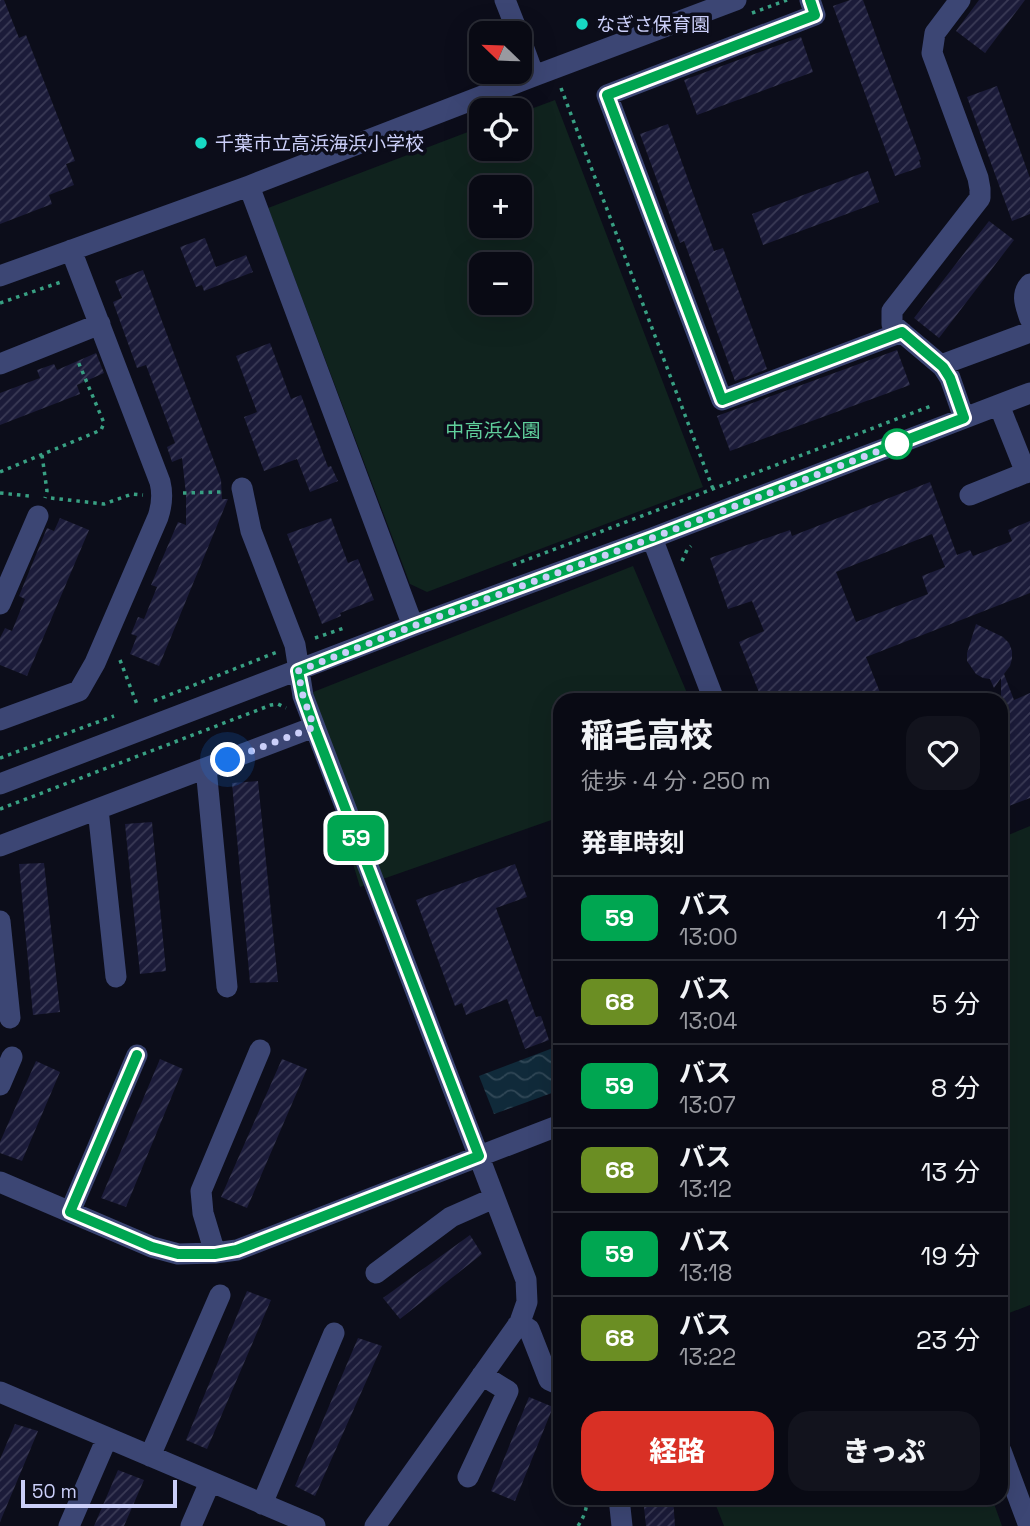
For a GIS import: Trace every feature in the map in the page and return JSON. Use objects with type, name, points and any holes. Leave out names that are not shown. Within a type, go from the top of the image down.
[{"type":"street","points":[[505,0],[513,21]]},
{"type":"street","points":[[810,0],[815,15],[607,95],[722,400],[902,332]]},
{"type":"street","points":[[960,0],[939,27],[933,40],[932,53],[978,178],[980,198],[892,311],[892,324],[941,365],[950,378],[964,418]]},
{"type":"street","points":[[0,276],[249,186],[729,1]]},
{"type":"street","points":[[532,71],[534,76]]},
{"type":"street","points":[[249,186],[413,626]]},
{"type":"street","points":[[0,720],[79,691],[95,663],[162,505],[160,482],[71,250]]},
{"type":"street","points":[[1030,284],[1023,296],[1030,319]]},
{"type":"street","points":[[0,364],[100,324]]},
{"type":"street","points":[[941,365],[1030,332]]},
{"type":"street","points":[[0,783],[1030,393]]},
{"type":"street","points":[[970,495],[1028,472],[999,405]]},
{"type":"street","points":[[242,488],[251,531],[295,645],[303,696],[314,727],[526,1280],[527,1302],[518,1324],[375,1526]]},
{"type":"street","points":[[0,604],[42,507]]},
{"type":"street","points":[[652,538],[711,693]]},
{"type":"street","points":[[0,846],[314,727]]},
{"type":"street","points":[[206,768],[227,987]]},
{"type":"street","points":[[98,809],[116,977]]},
{"type":"street","points":[[0,921],[10,1018]]},
{"type":"street","points":[[215,1254],[202,1213],[201,1191],[260,1050]]},
{"type":"street","points":[[70,1212],[137,1055]]},
{"type":"street","points":[[0,1085],[12,1057]]},
{"type":"street","points":[[0,1182],[152,1247],[178,1254],[215,1254],[237,1250],[553,1128]]},
{"type":"street","points":[[376,1273],[451,1217],[494,1198]]},
{"type":"street","points":[[150,1456],[220,1295]]},
{"type":"street","points":[[518,1324],[529,1329],[549,1380],[553,1382]]},
{"type":"street","points":[[262,1504],[334,1333]]},
{"type":"street","points":[[468,1478],[508,1391],[482,1375]]},
{"type":"street","points":[[1,1395],[315,1526]]},
{"type":"street","points":[[69,1526],[107,1438]]},
{"type":"street","points":[[1008,1470],[1029,1526]]},
{"type":"street","points":[[191,1526],[210,1482]]},
{"type":"street","points":[[620,1505],[622,1526]]},
{"type":"path","points":[[560,87],[713,489]]},
{"type":"path","points":[[0,303],[66,280]]},
{"type":"path","points":[[0,472],[101,430],[104,422],[77,359]]},
{"type":"path","points":[[505,568],[933,405]]},
{"type":"path","points":[[42,455],[47,491],[42,507]]},
{"type":"path","points":[[174,494],[234,491],[242,488]]},
{"type":"path","points":[[0,494],[42,507],[104,504],[132,494],[153,497]]},
{"type":"path","points":[[680,565],[691,546]]},
{"type":"path","points":[[304,642],[353,625]]},
{"type":"path","points":[[151,702],[282,650]]},
{"type":"path","points":[[118,653],[138,707]]},
{"type":"path","points":[[0,809],[271,705],[278,704],[294,712]]},
{"type":"path","points":[[0,758],[125,711]]},
{"type":"path","points":[[578,1526],[587,1505]]},
{"type":"green space","name":"中高浜公園","points":[[555,100],[703,487],[427,592],[410,584],[268,208],[469,132],[469,161],[532,161],[532,109]]},
{"type":"green space","points":[[633,566],[687,693],[553,693],[553,819],[360,887],[303,696]]},
{"type":"green space","points":[[1030,826],[1030,1305],[1008,1313],[1008,835]]},
{"type":"green space","points":[[716,1505],[994,1505],[1002,1526],[724,1526]]},
{"type":"water","points":[[553,1048],[553,1093],[494,1114],[479,1076]]},
{"type":"building","points":[[0,0],[4,0],[19,38],[26,35],[75,161],[66,164],[74,185],[49,195],[52,204],[0,224]]},
{"type":"building","points":[[850,0],[863,0],[921,159],[921,167],[895,176],[833,6]]},
{"type":"building","points":[[979,0],[1025,0],[985,53],[956,31]]},
{"type":"building","points":[[801,37],[813,72],[697,115],[684,80]]},
{"type":"building","points":[[997,86],[1030,178],[1030,214],[1012,221],[967,97]]},
{"type":"building","points":[[668,124],[714,251],[723,248],[767,369],[735,381],[684,241],[680,243],[640,134]]},
{"type":"building","points":[[868,171],[879,202],[763,245],[752,214]]},
{"type":"building","points":[[989,221],[1014,240],[939,338],[914,318]]},
{"type":"building","points":[[205,238],[216,267],[246,255],[253,272],[204,291],[202,285],[196,287],[180,247]]},
{"type":"building","points":[[143,270],[221,480],[222,499],[228,499],[159,666],[130,654],[137,636],[131,634],[138,617],[144,619],[157,587],[151,585],[178,522],[186,525],[186,494],[182,458],[172,462],[167,447],[175,443],[146,365],[137,368],[113,302],[122,298],[115,281]]},
{"type":"building","points":[[270,343],[291,399],[301,395],[328,467],[331,466],[338,481],[310,492],[297,459],[264,471],[244,417],[257,412],[236,356]]},
{"type":"building","points":[[897,350],[910,385],[730,451],[717,416]]},
{"type":"building","points":[[96,353],[104,373],[77,385],[80,394],[0,425],[0,393],[40,378],[37,370],[54,364],[57,370]]},
{"type":"building","points":[[930,482],[957,555],[970,550],[973,556],[1012,541],[1008,530],[1030,521],[1030,593],[866,657],[880,693],[759,693],[739,642],[764,631],[752,601],[728,609],[710,558],[790,530],[792,536]],"holes":[[[932,534],[945,567],[922,576],[928,594],[856,622],[836,572]]]},
{"type":"building","points":[[60,518],[89,530],[27,676],[0,665],[0,638],[5,628],[12,631],[25,599],[19,596],[47,528],[54,531]]},
{"type":"building","points":[[331,518],[348,563],[358,559],[374,600],[340,613],[341,616],[322,624],[287,534]]},
{"type":"building","points":[[976,624],[1003,637],[1012,651],[1010,666],[1004,674],[1014,700],[1030,693],[1030,798],[1008,806],[1008,693],[1001,693],[1001,678],[994,688],[990,679],[976,674],[967,661]]},
{"type":"building","points":[[258,781],[278,982],[250,983],[232,783]]},
{"type":"building","points":[[152,822],[166,971],[140,974],[125,824]]},
{"type":"building","points":[[44,863],[60,1012],[33,1015],[19,864]]},
{"type":"building","points":[[515,864],[527,897],[496,908],[536,1017],[541,1016],[549,1040],[525,1049],[507,999],[466,1015],[462,1003],[455,1006],[416,900]]},
{"type":"building","points":[[160,1059],[183,1069],[126,1207],[101,1198]]},
{"type":"building","points":[[282,1059],[307,1069],[247,1208],[221,1197]]},
{"type":"building","points":[[36,1061],[60,1072],[22,1161],[0,1153],[0,1142]]},
{"type":"building","points":[[470,1235],[482,1254],[400,1319],[383,1298]]},
{"type":"building","points":[[247,1291],[271,1300],[207,1449],[186,1440]]},
{"type":"building","points":[[358,1338],[382,1346],[315,1496],[295,1486]]},
{"type":"building","points":[[529,1397],[553,1407],[515,1501],[491,1491]]},
{"type":"building","points":[[15,1424],[38,1431],[0,1522],[0,1459]]},
{"type":"building","points":[[118,1470],[144,1480],[124,1526],[94,1526]]},
{"type":"building","points":[[644,1505],[674,1505],[675,1526],[646,1526]]},
{"type":"bus line","name":"59","points":[[137,1055],[70,1212],[152,1247],[178,1254],[196,1255],[237,1250],[479,1156],[314,727],[298,671],[964,418],[950,378],[943,367],[902,332],[722,400],[607,95],[815,15],[810,0]]},
{"type":"place","name":"なぎさ保育園","points":[[582,24]]},
{"type":"place","name":"千葉市立高浜海浜小学校","points":[[201,143]]},
{"type":"route","points":[[228,760],[314,727],[298,671],[897,444]]}]
